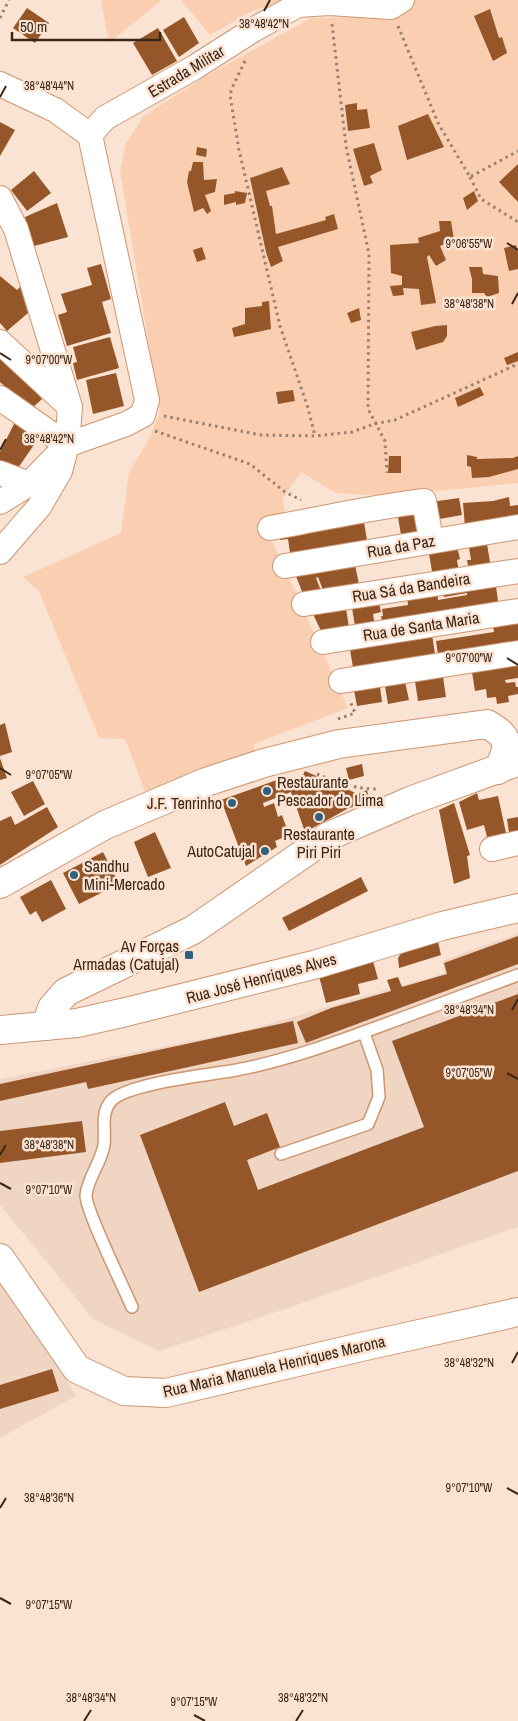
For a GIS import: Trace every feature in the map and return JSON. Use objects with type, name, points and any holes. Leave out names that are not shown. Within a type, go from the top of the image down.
[{"type":"street","name":"Estrada Militar","points":[[90,136],[104,118],[195,67],[253,30],[298,5],[329,2],[396,3]]},
{"type":"street","points":[[0,84],[56,110],[90,136],[147,400],[143,415],[126,424],[67,445],[29,484],[0,502]]},
{"type":"street","points":[[0,198],[16,229],[70,408],[67,445],[60,471],[39,507],[0,552]]},
{"type":"street","points":[[0,342],[70,408]]},
{"type":"street","points":[[0,398],[67,445]]},
{"type":"street","points":[[0,473],[29,484]]},
{"type":"street","points":[[270,528],[383,506],[424,501],[431,540]]},
{"type":"street","name":"Rua da Paz","points":[[285,566],[431,540],[518,527]]},
{"type":"street","name":"Rua Sá da Bandeira","points":[[304,604],[518,571]]},
{"type":"street","name":"Rua de Santa Maria","points":[[323,642],[518,611]]},
{"type":"street","points":[[341,682],[518,653]]},
{"type":"street","points":[[0,884],[105,825],[206,782],[264,763],[339,744],[518,720]]},
{"type":"street","points":[[46,1026],[52,1008],[66,992],[193,930],[329,836],[410,801],[508,765],[506,740],[500,732],[486,724]]},
{"type":"street","points":[[492,849],[518,843]]},
{"type":"street","name":"Rua José Henriques Alves","points":[[0,1030],[77,1023],[136,1010],[317,964],[442,926],[518,908]]},
{"type":"street","name":"Rua Maria Manuela Henriques Marona","points":[[0,1258],[77,1369],[124,1391],[166,1393],[518,1312]]},
{"type":"lane","points":[[132,1306],[93,1218],[86,1197],[90,1178],[104,1146],[104,1113],[111,1100],[125,1093],[150,1085],[186,1077],[231,1071],[285,1059],[364,1033],[518,975]]},
{"type":"lane","points":[[281,1154],[368,1124],[378,1097],[376,1070],[364,1033]]},
{"type":"path","points":[[0,18],[9,0]]},
{"type":"path","points":[[329,2],[346,146],[369,254],[368,409],[374,424],[385,441],[387,473]]},
{"type":"path","points":[[396,3],[438,123],[481,199],[518,222]]},
{"type":"path","points":[[253,30],[245,62],[232,88],[230,95],[231,106],[239,150],[280,326],[308,408],[315,436]]},
{"type":"path","points":[[470,177],[518,151]]},
{"type":"path","points":[[143,415],[165,416],[261,435],[315,436],[352,432],[374,424],[395,420],[518,364]]},
{"type":"path","points":[[143,415],[151,430],[250,464],[285,492],[300,500],[309,502]]},
{"type":"path","points":[[314,750],[316,774],[341,784],[377,789]]},
{"type":"shaded area","points":[[101,0],[162,0],[109,43]]},
{"type":"shaded area","points":[[181,0],[290,0],[254,10],[210,35]]},
{"type":"shaded area","points":[[414,0],[518,0],[518,483],[386,496],[336,493],[301,472],[283,498],[285,518],[263,521],[348,708],[254,744],[255,757],[148,799],[125,739],[99,738],[39,591],[23,577],[121,533],[129,473],[150,437],[160,411],[120,171],[126,143],[144,116],[201,79],[311,18],[386,16]]},
{"type":"shaded area","points":[[518,933],[518,1227],[294,1306],[159,1351],[94,1320],[0,1205],[0,1079],[247,1030],[445,973],[442,961]]},
{"type":"shaded area","points":[[0,1272],[76,1396],[0,1438]]},
{"type":"building","points":[[27,8],[49,23],[35,43],[13,28]]},
{"type":"building","points":[[490,9],[499,38],[502,37],[507,53],[493,61],[474,16]]},
{"type":"building","points":[[184,17],[199,43],[179,57],[163,30]]},
{"type":"building","points":[[158,28],[177,61],[152,75],[133,43]]},
{"type":"building","points":[[357,103],[357,110],[367,109],[370,128],[348,131],[345,105]]},
{"type":"building","points":[[428,114],[444,147],[407,160],[398,126]]},
{"type":"building","points":[[0,122],[15,130],[0,156]]},
{"type":"building","points":[[374,143],[382,170],[370,176],[373,183],[364,186],[353,149]]},
{"type":"building","points":[[197,147],[207,149],[206,157],[196,155]]},
{"type":"building","points":[[193,162],[203,162],[204,180],[217,179],[215,192],[205,195],[211,211],[207,214],[203,208],[194,212],[187,182]]},
{"type":"building","points":[[518,164],[518,202],[499,182]]},
{"type":"building","points":[[282,167],[290,184],[266,191],[270,206],[272,206],[276,234],[326,220],[325,217],[334,214],[338,229],[278,247],[283,261],[271,267],[250,178]]},
{"type":"building","points":[[34,171],[51,193],[27,211],[11,190]]},
{"type":"building","points":[[235,191],[247,193],[245,203],[236,205],[236,202],[224,205],[224,195],[235,193]]},
{"type":"building","points":[[474,191],[478,201],[467,210],[463,198]]},
{"type":"building","points":[[57,203],[68,237],[34,246],[25,217]]},
{"type":"building","points":[[439,221],[451,221],[454,240],[440,246],[446,260],[436,266],[429,255],[427,257],[436,303],[421,305],[419,289],[403,288],[404,295],[393,296],[390,286],[402,285],[402,276],[391,273],[390,245],[419,243],[418,238],[440,231]]},
{"type":"building","points":[[516,245],[518,269],[509,271],[504,248]]},
{"type":"building","points":[[202,247],[206,259],[197,262],[193,250]]},
{"type":"building","points":[[101,264],[111,299],[102,302],[111,333],[67,346],[58,315],[67,312],[61,294],[92,285],[87,268]]},
{"type":"building","points":[[469,267],[482,267],[483,274],[498,276],[499,293],[487,297],[484,293],[472,293],[472,279]]},
{"type":"building","points":[[0,276],[17,290],[20,287],[28,313],[7,331],[0,323]]},
{"type":"building","points":[[269,301],[271,329],[234,337],[232,328],[245,324],[245,308],[262,306],[262,302]]},
{"type":"building","points":[[359,308],[361,320],[351,323],[347,313]]},
{"type":"building","points":[[447,325],[447,336],[443,342],[416,350],[411,332]]},
{"type":"building","points":[[110,337],[119,368],[77,380],[73,363],[77,362],[73,347]]},
{"type":"building","points":[[518,352],[518,361],[507,365],[504,358]]},
{"type":"building","points":[[0,355],[9,362],[42,399],[30,410],[0,382]]},
{"type":"building","points":[[116,373],[124,406],[93,414],[86,380]]},
{"type":"building","points":[[480,387],[484,395],[458,407],[455,398]]},
{"type":"building","points":[[293,390],[295,401],[278,404],[276,392]]},
{"type":"building","points":[[16,420],[40,436],[16,471],[0,466],[0,452]]},
{"type":"building","points":[[467,455],[477,457],[477,459],[513,458],[518,456],[518,469],[489,477],[472,478],[471,467],[467,466]]},
{"type":"building","points":[[389,456],[401,456],[401,473],[388,473]]},
{"type":"building","points":[[509,497],[510,506],[518,505],[518,523],[465,527],[463,503],[493,501]]},
{"type":"building","points":[[459,498],[462,515],[434,520],[431,502]]},
{"type":"building","points":[[421,507],[422,538],[402,541],[397,511]]},
{"type":"building","points":[[364,522],[368,546],[291,559],[288,539],[280,540],[279,531]]},
{"type":"building","points":[[486,538],[491,568],[469,571],[467,560],[471,560],[468,541]]},
{"type":"building","points":[[456,543],[460,559],[457,560],[459,572],[433,577],[428,548]]},
{"type":"building","points":[[355,565],[360,589],[325,595],[318,577],[316,578],[323,596],[305,599],[294,571]]},
{"type":"building","points":[[495,579],[499,608],[383,627],[382,609],[408,605],[407,596],[437,591],[438,600],[467,595],[467,593],[444,597],[443,594]]},
{"type":"building","points":[[378,597],[381,612],[373,614],[375,628],[356,632],[351,602]]},
{"type":"building","points":[[345,603],[350,633],[324,637],[310,608]]},
{"type":"building","points":[[518,616],[518,647],[439,661],[436,641],[494,632],[492,620]]},
{"type":"building","points":[[432,634],[436,661],[353,668],[349,643]]},
{"type":"building","points":[[518,659],[518,678],[505,680],[506,683],[515,682],[516,687],[518,687],[518,694],[508,696],[509,702],[497,704],[496,697],[487,698],[486,689],[475,691],[471,666]]},
{"type":"building","points":[[442,670],[446,697],[418,701],[414,675]]},
{"type":"building","points":[[404,677],[409,700],[388,704],[384,681]]},
{"type":"building","points":[[379,680],[382,702],[357,706],[353,685]]},
{"type":"building","points":[[5,723],[12,752],[0,756],[0,725]]},
{"type":"building","points":[[0,758],[7,778],[0,780]]},
{"type":"building","points":[[362,764],[364,776],[349,780],[346,768]]},
{"type":"building","points":[[305,771],[358,794],[367,790],[370,802],[349,808],[305,832],[291,792],[263,803],[264,807],[274,803],[278,817],[282,815],[289,835],[275,841],[277,847],[246,866],[221,800],[285,777],[288,784],[303,780],[301,779]]},
{"type":"building","points":[[33,781],[45,804],[24,816],[11,792]]},
{"type":"building","points":[[477,793],[479,800],[498,796],[506,833],[487,837],[484,825],[467,830],[459,802]]},
{"type":"building","points":[[454,803],[470,855],[467,856],[470,878],[454,884],[439,810]]},
{"type":"building","points":[[47,807],[58,827],[0,865],[0,821],[11,816],[15,825]]},
{"type":"building","points":[[518,817],[518,838],[510,840],[507,819]]},
{"type":"building","points":[[155,832],[171,868],[148,877],[134,842]]},
{"type":"building","points":[[103,852],[119,884],[79,904],[63,873]]},
{"type":"building","points":[[361,877],[368,891],[289,931],[282,918]]},
{"type":"building","points":[[51,880],[66,909],[42,922],[36,911],[30,915],[20,897]]},
{"type":"building","points":[[518,936],[518,964],[306,1043],[297,1022],[331,1008],[391,991],[387,980],[398,977],[402,987],[447,974],[444,963]]},
{"type":"building","points":[[437,937],[441,955],[399,968],[398,958],[402,952]]},
{"type":"building","points":[[373,961],[378,979],[358,984],[360,994],[326,1003],[319,976]]},
{"type":"building","points":[[518,994],[518,1171],[199,1292],[140,1135],[225,1102],[234,1126],[267,1113],[280,1147],[247,1160],[258,1190],[424,1127],[392,1041]]},
{"type":"building","points":[[293,1021],[298,1043],[88,1089],[86,1082],[0,1101],[0,1084]]},
{"type":"building","points":[[82,1121],[86,1152],[0,1163],[0,1131]]},
{"type":"building","points":[[52,1369],[59,1391],[0,1409],[0,1385]]},
{"type":"place","name":"Restaurante Pescador do Lima","points":[[267,791]]},
{"type":"place","name":"J.F. Tenrinho","points":[[232,803]]},
{"type":"place","name":"Restaurante Piri Piri","points":[[319,817]]},
{"type":"place","name":"AutoCatujal","points":[[265,851]]},
{"type":"place","name":"Sandhu Mini-Mercado","points":[[74,875]]},
{"type":"place","name":"Av Forças Armadas (Catujal)","points":[[189,955]]}]
